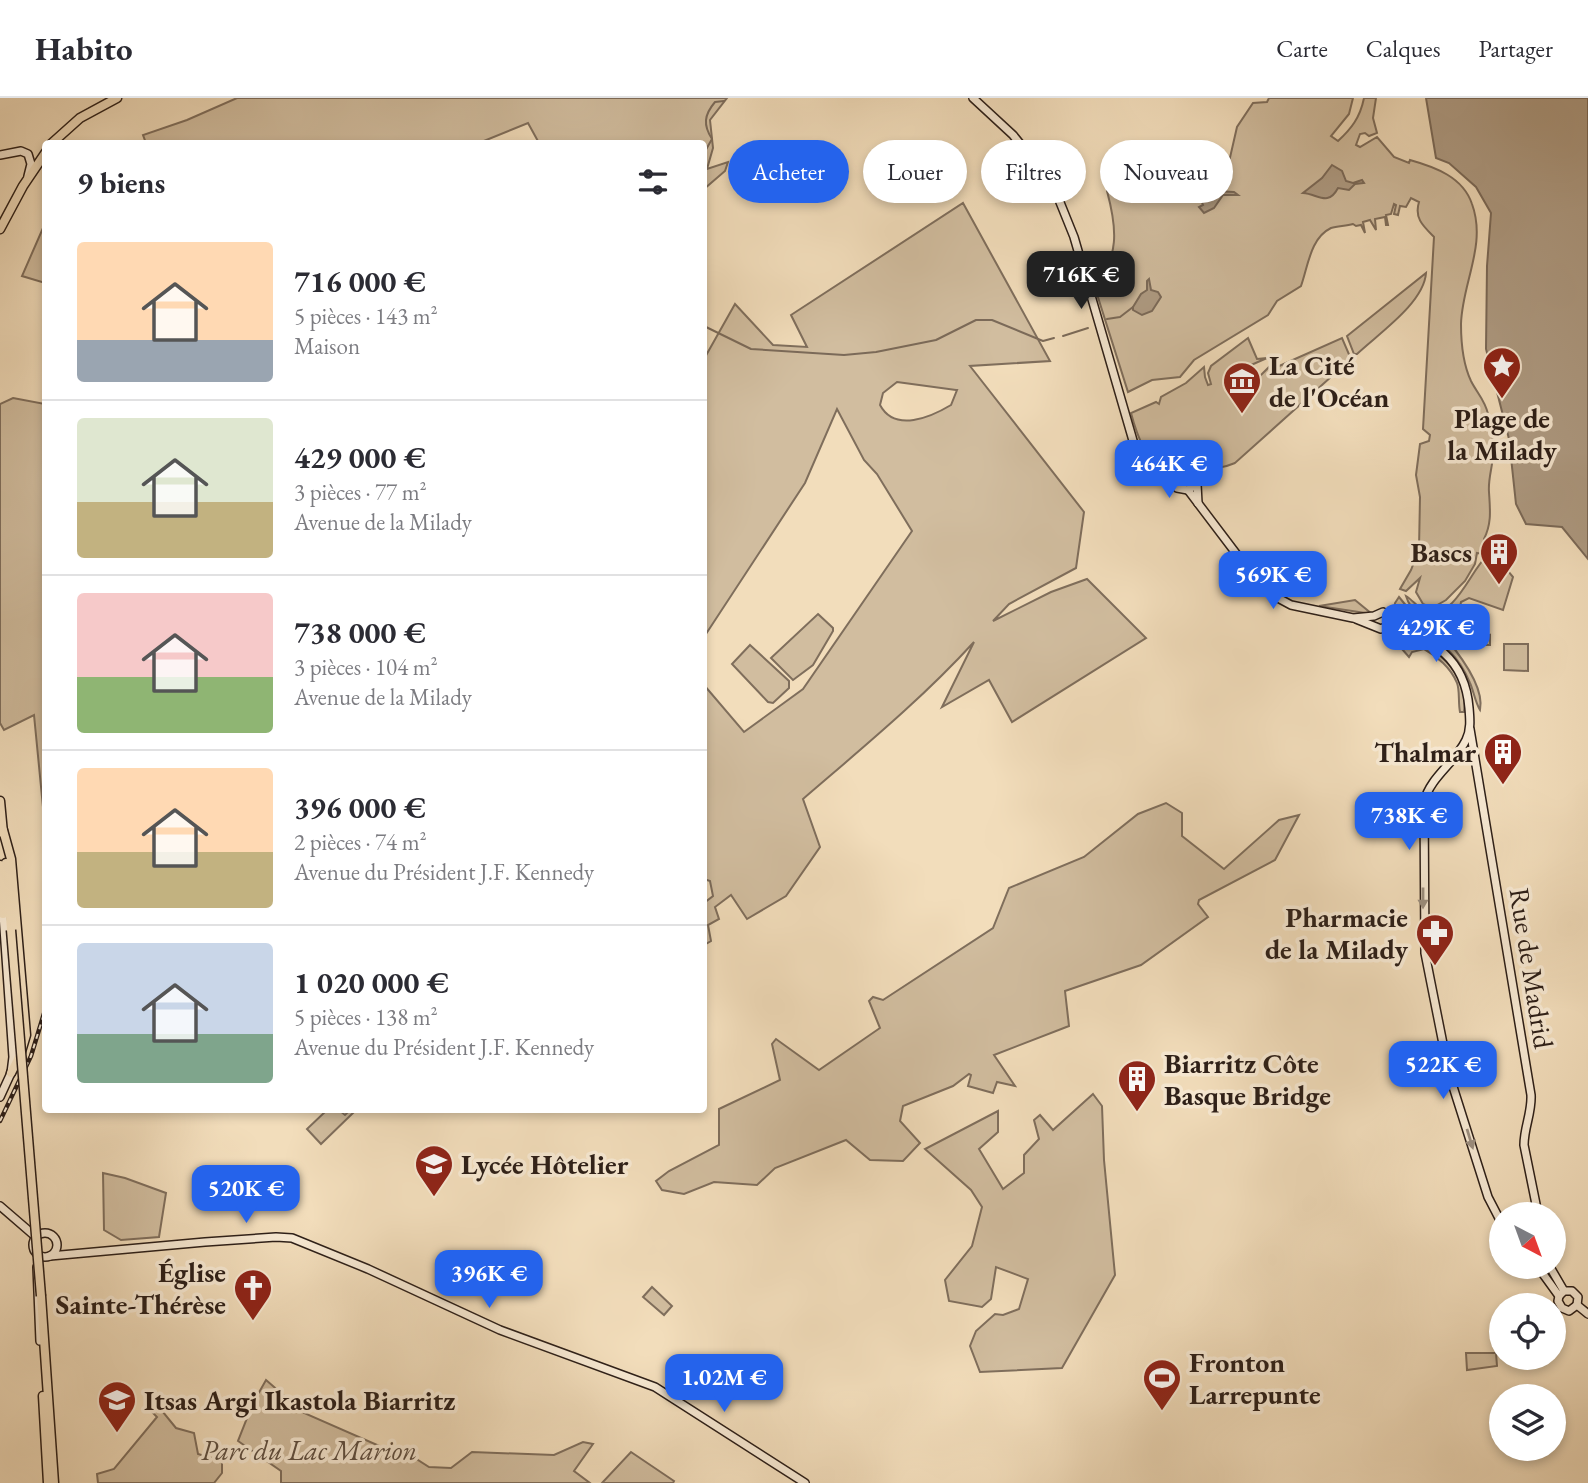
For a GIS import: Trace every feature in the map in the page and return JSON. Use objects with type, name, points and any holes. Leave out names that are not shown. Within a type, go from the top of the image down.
[{"type":"main road","points":[[55,140],[80,118],[117,98]]},
{"type":"main road","points":[[973,98],[1017,140]]},
{"type":"main road","points":[[0,155],[21,151],[30,158],[31,169],[0,229]]},
{"type":"main road","points":[[23,186],[42,157]]},
{"type":"main road","points":[[0,236],[42,157]]},
{"type":"main road","points":[[1060,203],[1074,237],[1132,435],[1140,453],[1155,471],[1171,479],[1177,488],[1188,490],[1238,556],[1276,596],[1291,606],[1353,618],[1384,629],[1390,624],[1389,617],[1381,612],[1374,616],[1353,618]]},
{"type":"main road","points":[[1140,453],[1158,468],[1173,466],[1181,461],[1195,464],[1200,475],[1197,484],[1198,503]]},
{"type":"main road","points":[[1171,479],[1173,466]]},
{"type":"main road","points":[[1188,490],[1197,484]]},
{"type":"main road","points":[[1374,616],[1375,626]]},
{"type":"main road","name":"Rue de Madrid","points":[[1390,624],[1436,646],[1457,667],[1466,687],[1470,728],[1531,1095],[1532,1110],[1524,1133],[1524,1145],[1536,1202]]},
{"type":"main road","points":[[1470,728],[1463,744],[1431,785],[1424,803],[1423,943],[1449,1074],[1491,1202]]},
{"type":"main road","points":[[0,801],[52,1458],[57,1483]]},
{"type":"main road","points":[[0,1097],[20,1055],[26,1035],[11,859],[3,830]]},
{"type":"main road","points":[[0,865],[13,1035],[11,1073]]},
{"type":"main road","points":[[0,1206],[36,1237]]},
{"type":"main road","points":[[57,1248],[55,1238],[49,1234],[36,1237],[33,1248],[46,1257],[276,1237],[292,1238],[368,1269],[500,1330],[655,1387],[805,1483]]},
{"type":"main road","points":[[57,1248],[71,1254]]},
{"type":"main road","points":[[48,1483],[35,1274],[46,1257],[57,1248]]},
{"type":"main road","points":[[46,1257],[41,1268],[47,1355],[53,1387],[57,1483]]},
{"type":"main road","points":[[1548,1279],[1560,1293]]},
{"type":"main road","points":[[1566,1294],[1575,1293],[1578,1297],[1577,1305],[1572,1310],[1566,1310]]},
{"type":"main road","points":[[1577,1305],[1588,1314]]},
{"type":"green space","points":[[237,98],[727,98],[710,120],[713,148],[707,169],[707,140],[537,140],[528,123],[486,140],[145,140],[143,135],[187,120]]},
{"type":"green space","points":[[1269,98],[1353,98],[1349,114],[1331,136],[1338,141],[1354,122],[1364,98],[1376,98],[1373,118],[1377,133],[1369,136],[1360,134],[1356,145],[1360,147],[1377,137],[1394,157],[1429,166],[1447,174],[1462,187],[1472,204],[1477,234],[1462,309],[1461,339],[1466,368],[1487,409],[1493,440],[1489,487],[1490,516],[1484,539],[1488,546],[1482,554],[1477,553],[1475,564],[1465,581],[1446,600],[1432,608],[1423,604],[1416,592],[1420,578],[1406,591],[1400,589],[1419,549],[1420,497],[1416,475],[1420,444],[1429,441],[1430,435],[1423,429],[1434,237],[1419,217],[1419,202],[1411,198],[1406,207],[1400,206],[1398,215],[1394,214],[1394,204],[1391,214],[1386,215],[1388,225],[1385,217],[1375,219],[1376,230],[1370,220],[1363,222],[1365,233],[1361,225],[1331,228],[1314,246],[1301,286],[1277,301],[1268,315],[1194,360],[1180,377],[1152,380],[1128,392],[1096,291],[1109,265],[1114,242],[1110,203],[1233,203],[1233,144],[1237,127],[1253,103],[1267,102]]},
{"type":"green space","points":[[728,162],[725,171],[707,186],[707,169]]},
{"type":"green space","points":[[963,203],[1050,361],[970,366],[1084,512],[1076,568],[1009,604],[993,621],[1051,592],[1087,579],[1146,638],[1012,722],[989,680],[942,707],[974,642],[912,704],[803,799],[820,847],[786,896],[747,919],[731,895],[715,907],[719,919],[708,925],[711,941],[707,943],[707,901],[713,896],[710,881],[707,880],[707,689],[744,732],[803,689],[912,531],[877,474],[864,460],[837,409],[805,483],[707,632],[707,354],[735,304],[773,345],[807,347],[791,315]],"holes":[[[897,382],[957,390],[951,405],[914,420],[895,418],[887,414],[880,405],[883,393]]]},
{"type":"green space","points":[[42,230],[42,282],[22,276]]},
{"type":"green space","points":[[1426,273],[1417,296],[1409,307],[1354,354],[1347,336]]},
{"type":"green space","points":[[1248,338],[1257,359],[1267,358],[1226,376],[1236,389],[1259,377],[1273,363],[1277,367],[1342,338],[1351,359],[1235,463],[1210,468],[1203,467],[1190,457],[1171,464],[1155,462],[1144,447],[1131,413],[1156,402],[1159,404],[1161,397],[1186,383],[1204,367],[1208,385],[1211,384],[1208,373],[1211,366]]},
{"type":"green space","points":[[13,398],[42,403],[42,797],[34,715],[4,730],[0,723],[0,404]]},
{"type":"green space","points":[[1185,464],[1195,471],[1196,475],[1189,485],[1185,486],[1175,479],[1174,475],[1181,465]]},
{"type":"green space","points":[[1486,557],[1513,577],[1503,610],[1469,598],[1461,602],[1459,612],[1464,620],[1487,636],[1490,635],[1490,645],[1485,645],[1487,642],[1462,619],[1452,618],[1443,628],[1420,616],[1408,602],[1406,596],[1428,612],[1438,612],[1446,608],[1462,592]]},
{"type":"green space","points":[[1399,597],[1417,619],[1413,627],[1399,622],[1393,616]]},
{"type":"green space","points":[[1355,600],[1372,614],[1319,606]]},
{"type":"green space","points":[[818,614],[833,631],[813,665],[793,680],[771,658]]},
{"type":"green space","points":[[1420,622],[1446,635],[1475,682],[1481,701],[1480,710],[1461,665],[1441,644],[1415,628]]},
{"type":"green space","points":[[1390,630],[1404,634],[1431,649],[1453,670],[1464,697],[1464,712],[1460,712],[1458,686],[1447,667],[1424,649],[1412,652],[1409,657],[1387,632]]},
{"type":"green space","points":[[1504,644],[1528,644],[1528,671],[1504,670]]},
{"type":"green space","points":[[750,645],[789,681],[789,688],[773,703],[768,702],[732,664]]},
{"type":"green space","points":[[1166,803],[1182,813],[1182,836],[1224,869],[1279,820],[1299,815],[1275,860],[1199,900],[1198,904],[1208,917],[1141,965],[1065,991],[1069,1026],[994,1055],[1015,1086],[997,1082],[993,1093],[968,1086],[969,1074],[953,1086],[903,1106],[900,1121],[920,1143],[903,1161],[870,1160],[846,1140],[775,1168],[757,1185],[714,1182],[684,1194],[662,1190],[656,1181],[669,1171],[719,1145],[719,1109],[780,1080],[772,1044],[776,1039],[819,1070],[880,1028],[869,1001],[873,997],[883,1000],[993,928],[1009,888],[1084,857],[1138,814]]},
{"type":"green space","points":[[1093,1094],[1102,1106],[1104,1160],[1115,1275],[1062,1368],[980,1372],[970,1346],[976,1331],[995,1314],[1003,1315],[1019,1309],[1028,1279],[996,1267],[991,1299],[982,1307],[949,1301],[945,1280],[972,1246],[982,1207],[971,1190],[925,1149],[998,1111],[998,1132],[979,1149],[1003,1189],[1024,1173],[1024,1155],[1039,1139],[1034,1120],[1040,1115],[1053,1130]]},
{"type":"green space","points":[[324,1113],[353,1113],[321,1144],[307,1129]]},
{"type":"green space","points":[[103,1173],[166,1193],[159,1237],[121,1240],[104,1230]]},
{"type":"green space","points":[[652,1287],[672,1306],[664,1315],[643,1297]]},
{"type":"green space","points":[[1466,1353],[1489,1353],[1489,1367],[1467,1370]]},
{"type":"green space","name":"Parc du Lac Marion","points":[[266,1380],[304,1413],[393,1452],[407,1453],[429,1467],[451,1468],[472,1452],[554,1455],[583,1442],[593,1444],[574,1471],[590,1483],[281,1483],[281,1471],[238,1441],[253,1403]]},
{"type":"green space","points":[[155,1408],[163,1412],[176,1428],[194,1433],[198,1454],[222,1461],[222,1473],[214,1483],[98,1483],[97,1474],[114,1469],[157,1417],[152,1412]]},
{"type":"green space","points":[[631,1452],[674,1481],[673,1483],[602,1483]]},
{"type":"shaded area","points":[[1426,98],[1588,98],[1588,559],[1562,527],[1526,524],[1516,504],[1509,439],[1486,349],[1491,213],[1476,187],[1449,163],[1436,158]]},
{"type":"shaded area","points":[[1332,165],[1342,171],[1346,181],[1353,183],[1362,180],[1364,183],[1355,184],[1349,190],[1338,188],[1326,198],[1303,193],[1322,178]]},
{"type":"shaded area","points":[[1202,203],[1217,203],[1204,213],[1199,207]]},
{"type":"shaded area","points":[[1149,279],[1151,290],[1158,292],[1161,297],[1152,311],[1142,315],[1133,310],[1133,307],[1147,290]]},
{"type":"waterway","points":[[707,148],[712,139],[706,125],[707,116],[715,102],[724,101]]},
{"type":"waterway","points":[[1107,319],[1120,317],[1133,307]]},
{"type":"waterway","points":[[707,327],[751,349],[844,355],[876,352],[936,340],[976,320],[992,320],[1043,341],[1054,338]]},
{"type":"waterway","points":[[1063,336],[1088,328]]},
{"type":"railway","points":[[0,1121],[31,1056],[42,1020]]},
{"type":"place","name":"Plage de la Milady","points":[[1502,400]]},
{"type":"place","name":"La Cité de l'Océan","points":[[1242,415]]},
{"type":"place","name":"Bascs","points":[[1499,586]]},
{"type":"place","name":"Thalmar","points":[[1503,786]]},
{"type":"place","name":"Pharmacie de la Milady","points":[[1435,967]]},
{"type":"place","name":"Biarritz Côte Basque Bridge","points":[[1137,1113]]},
{"type":"place","name":"Lycée Hôtelier","points":[[434,1198]]},
{"type":"place","name":"Église Sainte-Thérèse","points":[[253,1322]]},
{"type":"place","name":"Fronton Larrepunte","points":[[1162,1412]]},
{"type":"place","name":"Itsas Argi Ikastola Biarritz","points":[[117,1434]]}]
